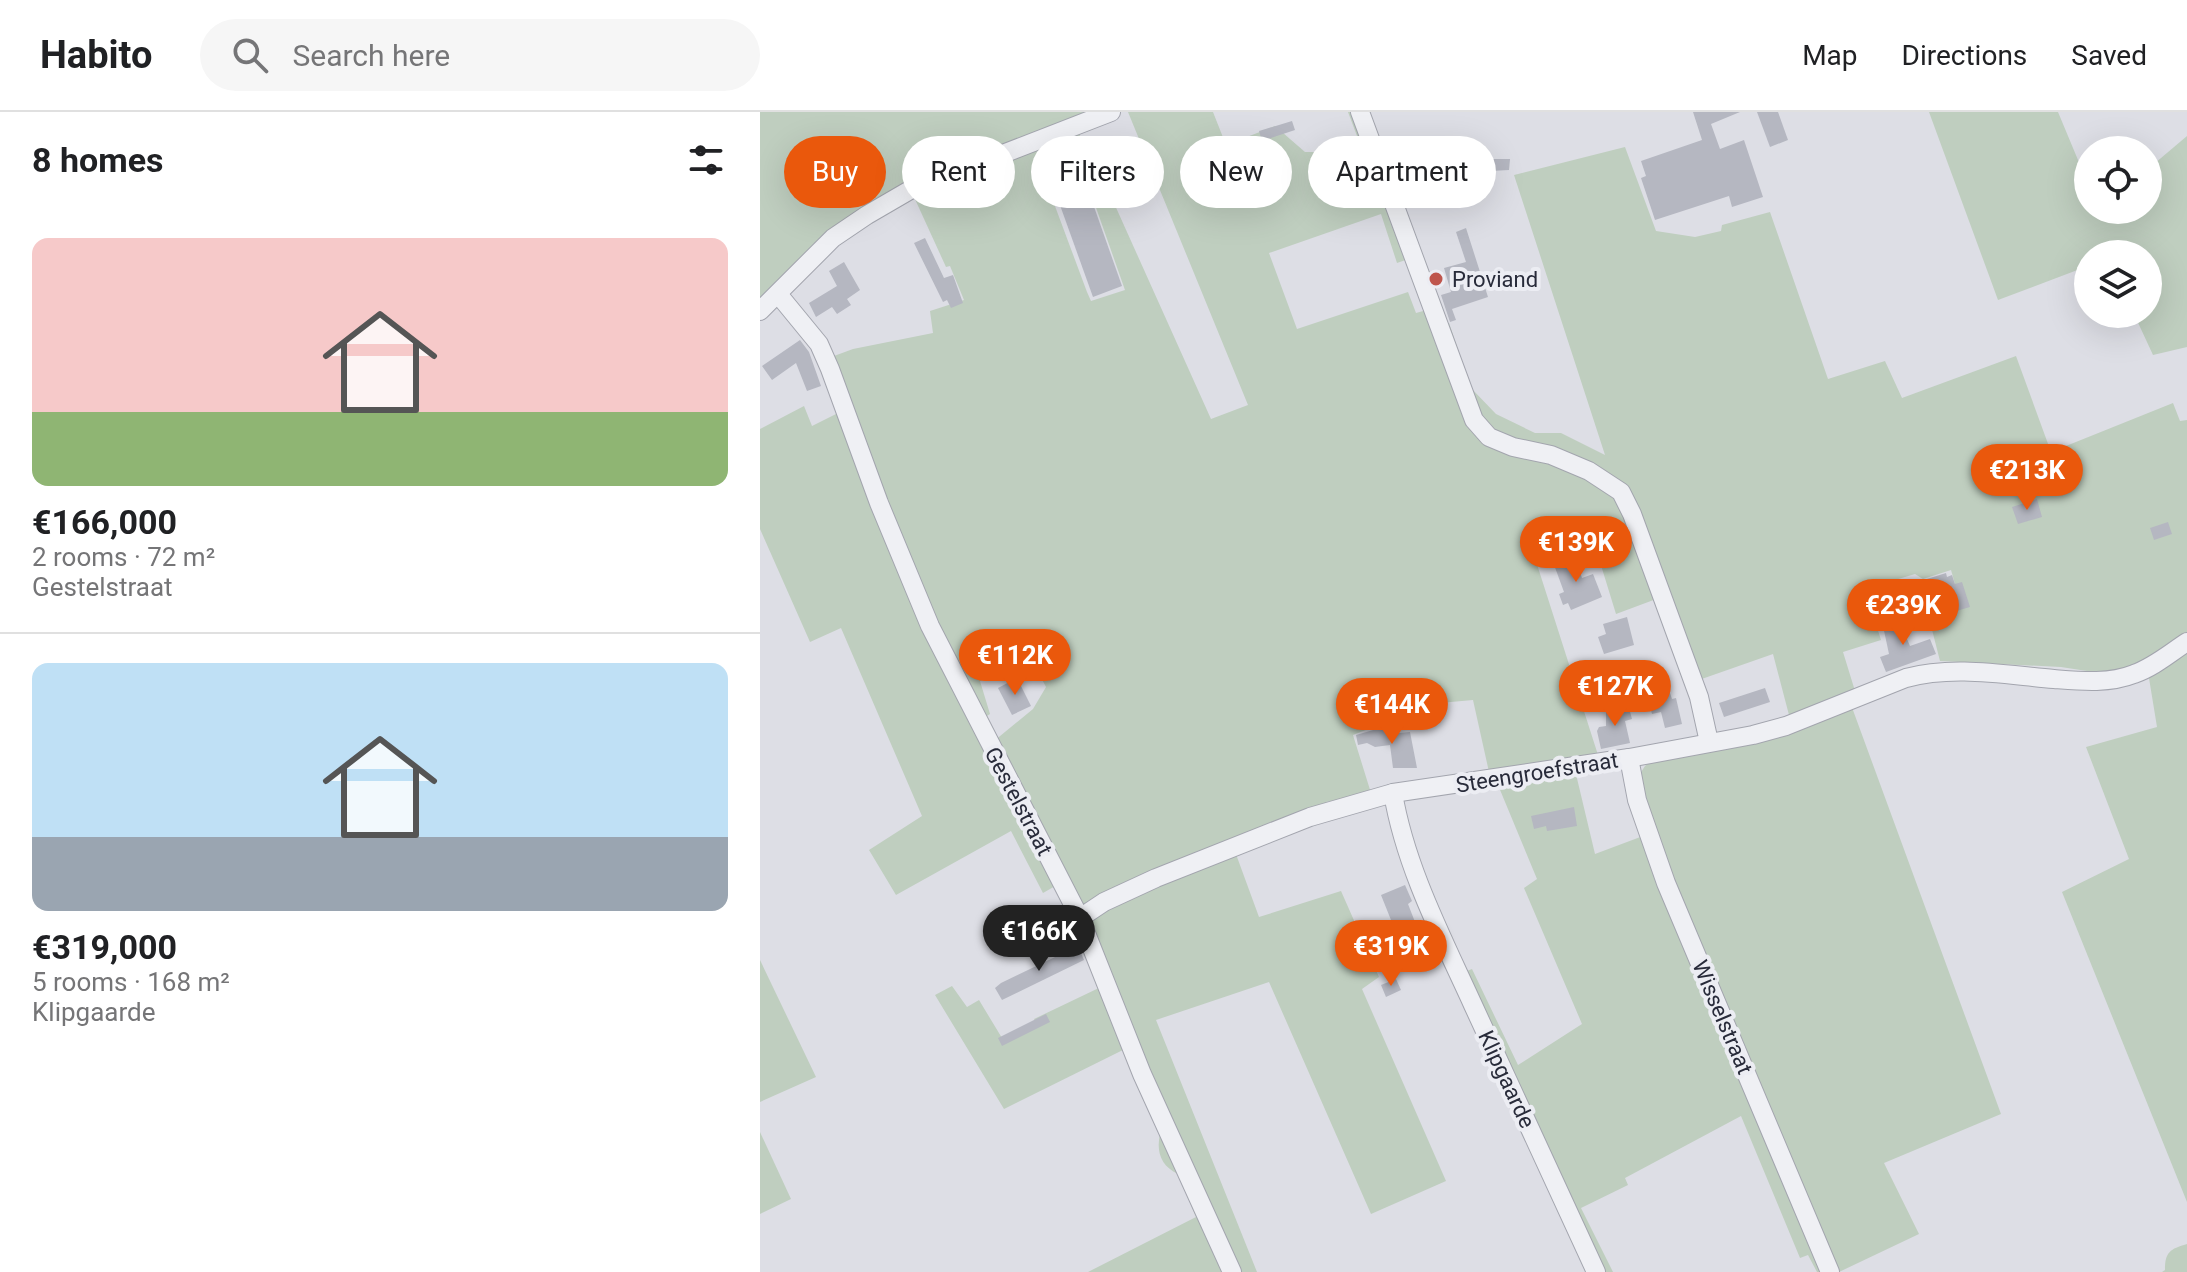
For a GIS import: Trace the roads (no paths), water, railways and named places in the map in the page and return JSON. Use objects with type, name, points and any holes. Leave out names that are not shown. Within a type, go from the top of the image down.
[{"type":"street","points":[[760,311],[833,238],[910,190],[1111,112]]},
{"type":"street","points":[[1360,112],[1474,420],[1489,437],[1513,447],[1551,455],[1589,471],[1621,492],[1632,514],[1699,697],[1709,742]]},
{"type":"street","name":"Gestelstraat","points":[[778,294],[819,344],[879,503],[930,626],[1080,918],[1142,1074],[1232,1272]]},
{"type":"street","name":"Steengroefstraat","points":[[1080,918],[1104,902],[1239,845],[1310,817],[1393,793],[1629,758],[1786,726],[1925,672],[1949,670],[2084,682],[2112,680],[2148,668],[2187,642]]},
{"type":"street","name":"Wisselstraat","points":[[1629,758],[1637,800],[1666,883],[1830,1272]]},
{"type":"street","name":"Klipgaarde","points":[[1393,793],[1413,866],[1596,1272]]},
{"type":"place","name":"Proviand","points":[[1436,279]]}]
